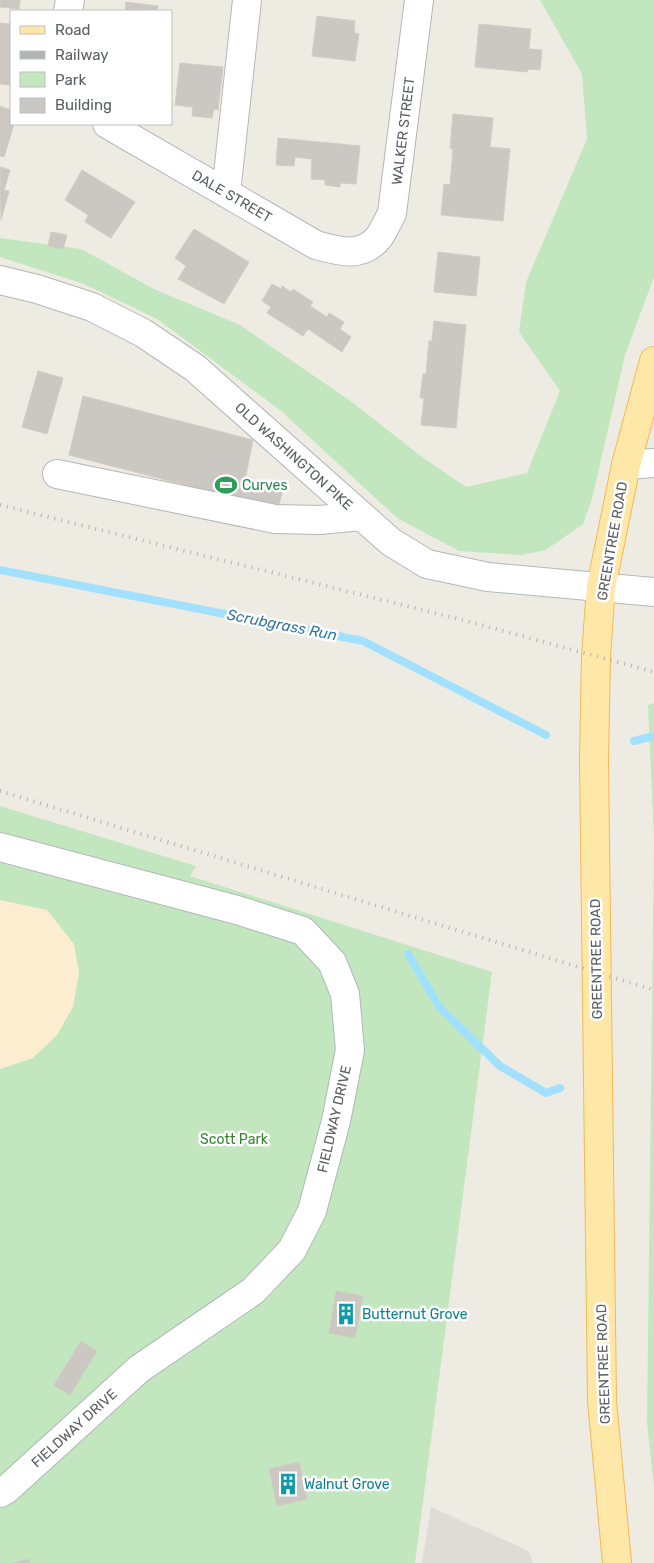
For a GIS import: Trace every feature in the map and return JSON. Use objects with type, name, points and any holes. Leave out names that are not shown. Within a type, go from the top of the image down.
[{"type":"main road","name":"GREENTREE ROAD","points":[[617,1563],[602,1401],[594,760],[596,656],[601,587],[626,465],[654,361]]},
{"type":"street","points":[[226,193],[246,0]]},
{"type":"street","name":"WALKER STREET","points":[[363,251],[378,238],[392,213],[419,0]]},
{"type":"street","name":"DALE STREET","points":[[109,125],[316,245],[338,252],[363,251]]},
{"type":"street","name":"OLD WASHINGTON PIKE","points":[[0,280],[37,289],[92,307],[151,338],[195,368],[391,542],[427,564],[488,577],[654,592]]},
{"type":"street","points":[[626,465],[654,463]]},
{"type":"street","points":[[57,474],[275,519],[320,520],[361,516]]},
{"type":"street","name":"FIELDWAY DRIVE","points":[[0,848],[237,910],[303,931],[332,962],[345,994],[350,1050],[336,1121],[312,1211],[292,1250],[253,1291],[139,1369],[0,1493]]},
{"type":"shaded area","points":[[431,1507],[529,1551],[533,1563],[422,1563]]},
{"type":"green space","points":[[540,0],[654,0],[654,277],[625,355],[592,499],[583,524],[546,550],[521,555],[459,551],[397,518],[280,410],[157,319],[84,284],[0,257],[0,238],[81,249],[154,289],[240,325],[352,402],[422,457],[466,487],[527,473],[560,391],[519,332],[526,282],[587,139],[582,74]]},
{"type":"green space","points":[[654,703],[654,840],[648,705]]},
{"type":"green space","name":"Scott Park","points":[[0,806],[196,866],[190,876],[492,972],[415,1563],[0,1563]]},
{"type":"green space","points":[[654,840],[654,1488],[647,1422]]},
{"type":"sand","points":[[0,900],[47,910],[74,944],[79,973],[73,1007],[57,1035],[33,1058],[0,1069]]},
{"type":"building","points":[[0,0],[20,0],[19,9],[0,7]]},
{"type":"building","points":[[126,2],[158,6],[157,10],[125,10]]},
{"type":"building","points":[[317,16],[355,21],[354,33],[359,34],[355,61],[312,56]]},
{"type":"building","points":[[0,23],[10,24],[10,85],[0,84]]},
{"type":"building","points":[[479,24],[531,29],[529,49],[542,50],[540,70],[528,69],[527,72],[475,67]]},
{"type":"building","points":[[180,63],[223,67],[218,110],[214,109],[212,118],[192,116],[193,107],[175,105]]},
{"type":"building","points":[[0,106],[10,110],[10,125],[14,125],[4,157],[0,156]]},
{"type":"building","points":[[453,114],[493,118],[490,147],[510,149],[503,221],[441,215],[444,184],[450,185],[453,149],[450,148]]},
{"type":"building","points":[[278,138],[360,146],[356,184],[340,183],[340,187],[325,185],[325,180],[311,179],[312,159],[295,157],[294,166],[276,165]]},
{"type":"building","points":[[0,167],[10,170],[4,190],[9,191],[1,220]]},
{"type":"building","points":[[82,170],[135,202],[111,238],[85,222],[88,215],[65,200]]},
{"type":"building","points":[[194,229],[249,262],[224,304],[178,279],[186,266],[175,258]]},
{"type":"building","points":[[51,232],[67,235],[63,249],[48,246]]},
{"type":"building","points":[[438,252],[480,257],[476,296],[434,292]]},
{"type":"building","points":[[272,284],[281,289],[282,286],[291,292],[293,289],[313,302],[310,306],[327,317],[329,313],[344,322],[340,329],[351,337],[342,352],[308,329],[303,336],[267,313],[271,307],[262,301]]},
{"type":"building","points":[[434,321],[466,325],[456,428],[421,425],[424,398],[420,398],[423,374],[426,374],[429,341],[432,341]]},
{"type":"building","points":[[38,371],[63,378],[47,434],[22,427]]},
{"type":"building","points":[[83,396],[253,440],[245,480],[283,489],[278,509],[69,455]]},
{"type":"building","name":"Butternut Grove","points":[[336,1291],[363,1296],[355,1338],[329,1333]]},
{"type":"building","points":[[81,1341],[97,1351],[70,1395],[54,1385]]},
{"type":"building","name":"Walnut Grove","points":[[299,1462],[307,1499],[277,1506],[269,1469]]},
{"type":"building","points":[[29,1559],[30,1563],[12,1563]]},
{"type":"waterway","name":"Scrubgrass Run","points":[[0,570],[363,641],[546,735]]},
{"type":"waterway","name":"Scrubgrass Run","points":[[634,741],[654,736]]},
{"type":"waterway","points":[[408,954],[440,1008],[500,1066],[546,1093],[560,1088]]},
{"type":"railway","points":[[0,505],[463,620],[654,672]]},
{"type":"railway","points":[[0,791],[654,990]]},
{"type":"place","name":"Curves","points":[[226,485]]},
{"type":"place","name":"Butternut Grove","points":[[346,1314]]},
{"type":"place","name":"Walnut Grove","points":[[288,1484]]}]
